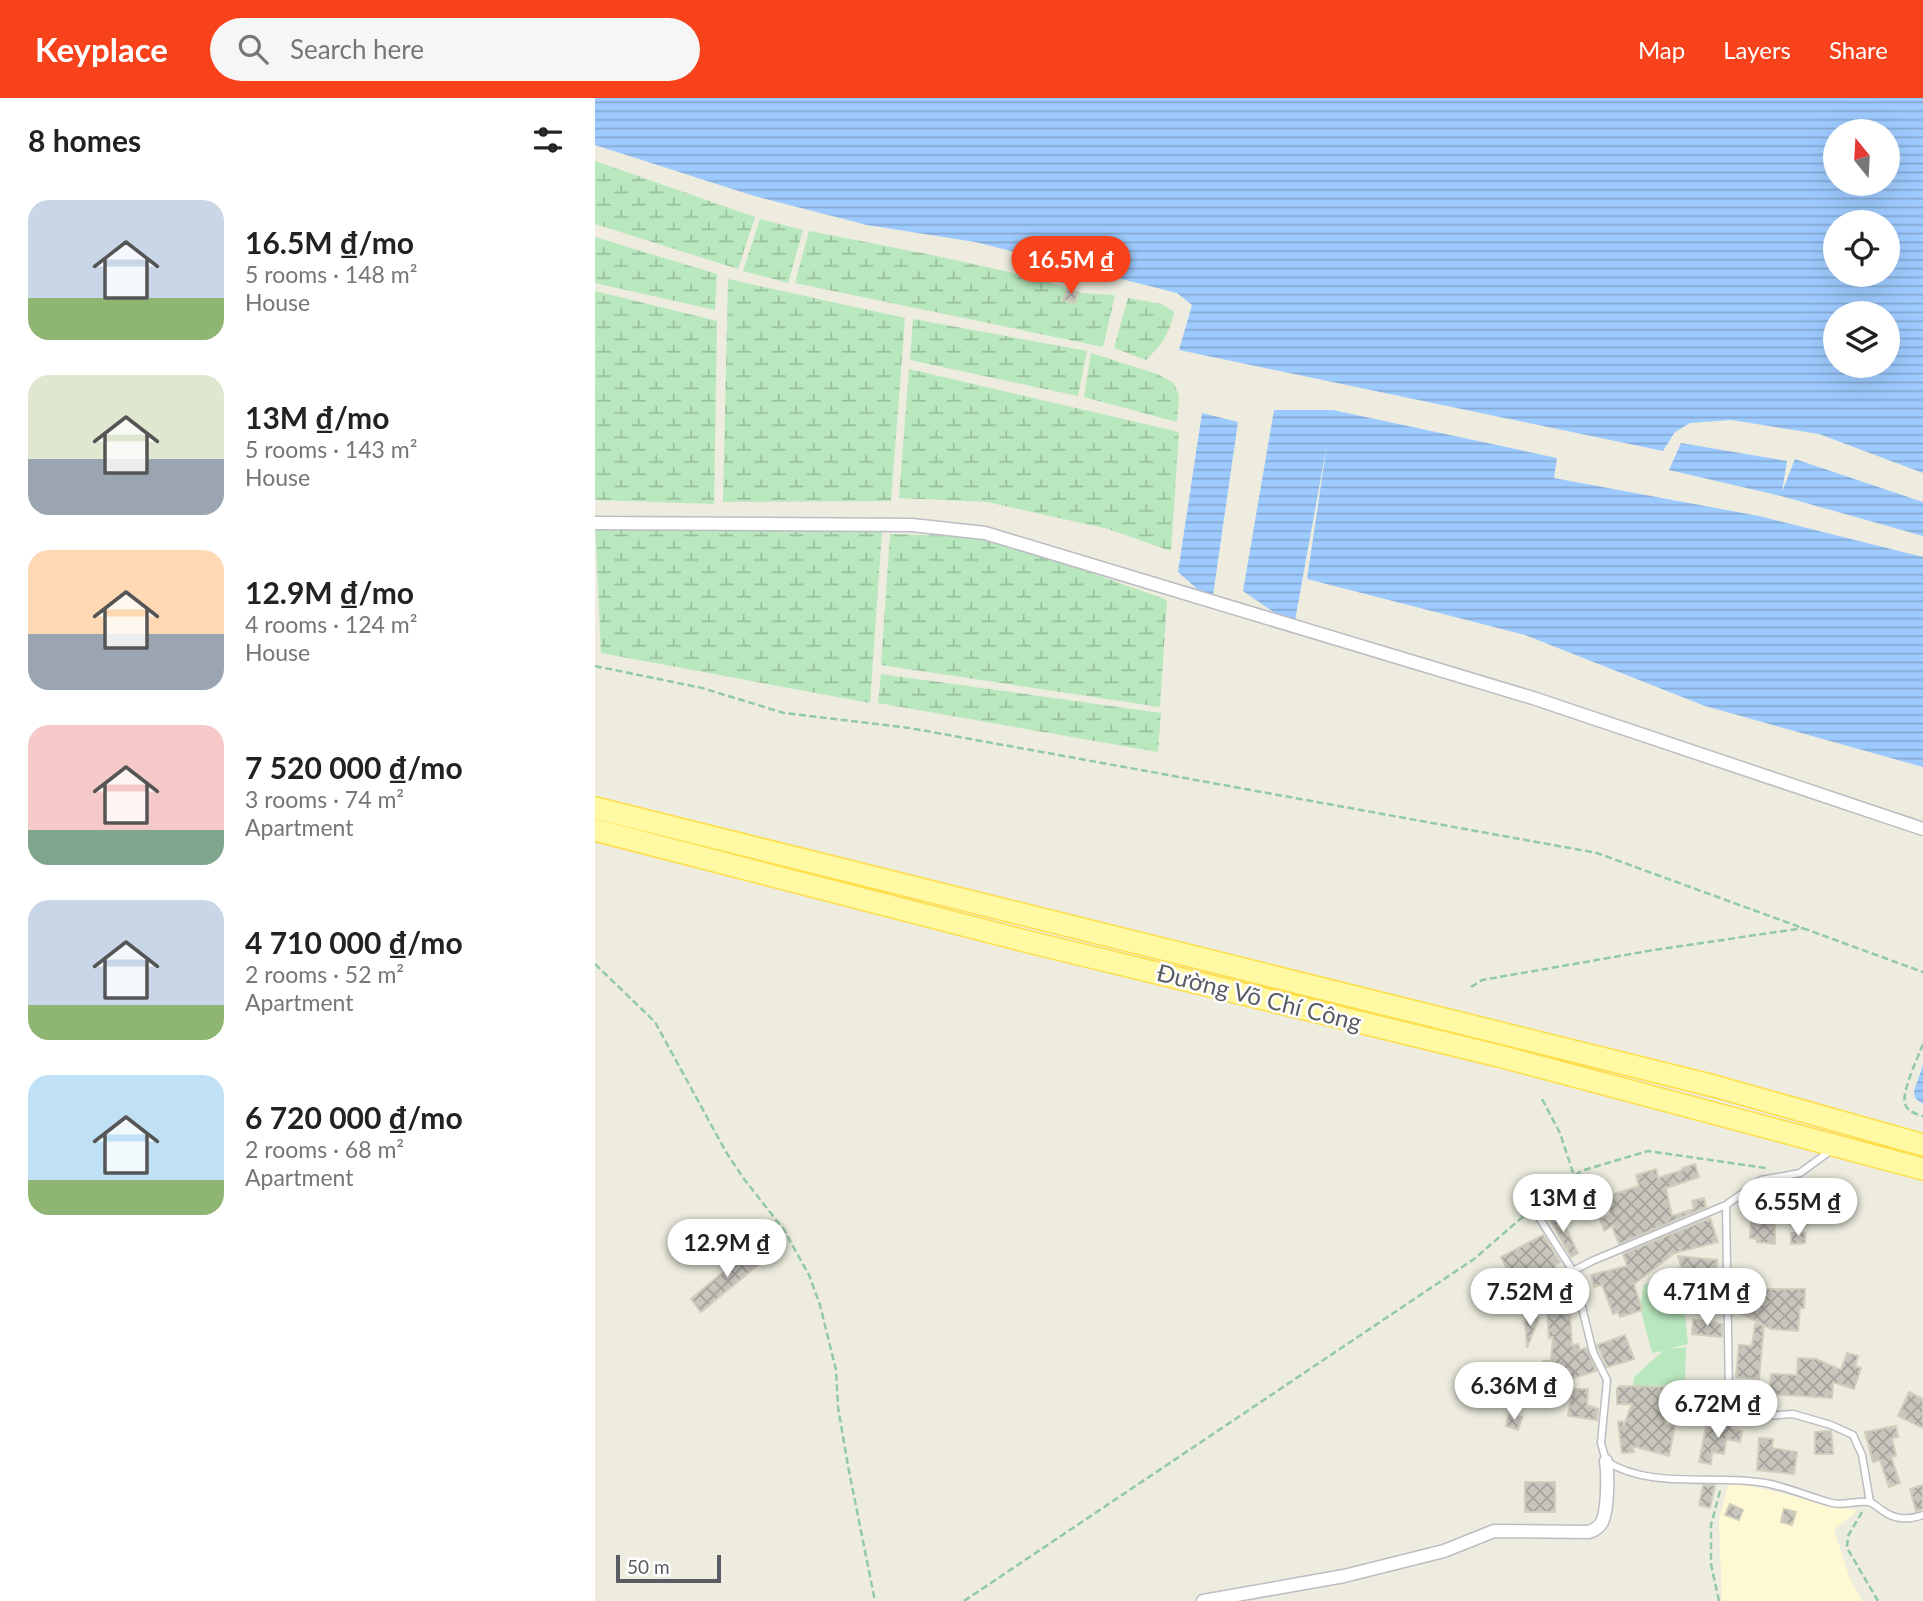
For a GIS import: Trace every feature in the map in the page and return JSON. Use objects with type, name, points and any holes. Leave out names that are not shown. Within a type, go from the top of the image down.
[{"type":"main road","name":"Đường Võ Chí Công","points":[[595,808],[1701,1083],[1923,1145]]},
{"type":"main road","name":"Đường Võ Chí Công","points":[[595,830],[1016,939],[1499,1056],[1923,1169]]},
{"type":"street","points":[[595,523],[912,525],[985,533],[1533,698],[1923,829]]},
{"type":"street","points":[[1203,1601],[1357,1573],[1444,1551],[1494,1531],[1589,1532],[1598,1528],[1603,1521],[1607,1461]]},
{"type":"lane","points":[[1573,1271],[1726,1205],[1761,1180],[1800,1173],[1836,1146]]},
{"type":"lane","points":[[1726,1205],[1729,1398],[1742,1410],[1765,1416],[1793,1413],[1853,1435],[1862,1455],[1870,1502]]},
{"type":"lane","points":[[1533,1208],[1573,1271],[1593,1352],[1607,1380],[1601,1443],[1607,1461],[1615,1467],[1647,1476],[1675,1479],[1723,1478],[1765,1483],[1834,1504],[1870,1502],[1892,1517],[1903,1519],[1923,1515]]},
{"type":"path","points":[[595,666],[702,688],[784,713],[909,728],[1597,853],[1923,972]]},
{"type":"path","points":[[1471,986],[1495,977],[1805,928]]},
{"type":"path","points":[[595,964],[655,1022],[726,1152],[784,1230],[809,1275],[820,1305],[836,1370],[838,1407],[875,1601]]},
{"type":"path","points":[[1923,1044],[1904,1095],[1905,1105],[1910,1112],[1923,1116]]},
{"type":"path","points":[[1542,1099],[1560,1133],[1574,1176]]},
{"type":"path","points":[[964,1601],[1474,1259],[1574,1176],[1648,1151],[1775,1169]]},
{"type":"path","points":[[1719,1601],[1711,1564],[1711,1525],[1723,1478]]},
{"type":"path","points":[[1870,1502],[1848,1536],[1847,1548],[1878,1601]]},
{"type":"shaded area","points":[[1729,1481],[1857,1511],[1834,1530],[1850,1579],[1862,1601],[1722,1601],[1719,1521]]},
{"type":"green space","points":[[595,161],[755,217],[738,269],[595,224]]},
{"type":"green space","points":[[760,219],[803,230],[788,283],[743,271]]},
{"type":"green space","points":[[809,231],[1040,279],[1081,293],[1115,295],[1103,347],[795,283]]},
{"type":"green space","points":[[595,237],[717,274],[715,310],[595,283]]},
{"type":"green space","points":[[728,279],[905,318],[891,501],[723,502]]},
{"type":"green space","points":[[595,291],[717,321],[714,504],[595,500]]},
{"type":"green space","points":[[1128,298],[1162,304],[1174,312],[1164,339],[1146,360],[1114,348]]},
{"type":"green space","points":[[913,319],[1087,351],[1078,396],[910,360]]},
{"type":"green space","points":[[1091,353],[1157,374],[1174,383],[1179,396],[1177,422],[1084,397]]},
{"type":"green space","points":[[909,369],[1179,432],[1171,551],[1108,529],[987,502],[899,498]]},
{"type":"green space","points":[[595,522],[882,532],[870,703],[601,653]]},
{"type":"green space","points":[[890,534],[992,537],[1167,600],[1160,707],[881,665]]},
{"type":"green space","points":[[881,674],[1161,713],[1158,752],[878,703]]},
{"type":"green space","points":[[1680,1266],[1688,1344],[1668,1349],[1686,1347],[1685,1384],[1633,1387],[1634,1377],[1663,1351],[1652,1353],[1640,1307],[1644,1285]]},
{"type":"water","points":[[595,98],[1923,98],[1923,473],[1819,434],[1731,420],[1690,423],[1675,432],[1663,451],[1179,350],[1192,305],[1177,293],[975,242],[867,225],[754,196],[595,145]]},
{"type":"water","points":[[1274,410],[1333,410],[1557,458],[1554,478],[1759,516],[1923,557],[1923,767],[1705,706],[1525,635],[1307,579],[1327,444],[1294,626],[1243,591]]},
{"type":"water","points":[[1202,413],[1238,422],[1212,602],[1178,572]]},
{"type":"water","points":[[1681,443],[1787,461],[1782,492],[1795,459],[1923,502],[1923,536],[1781,496],[1669,470]]},
{"type":"water","points":[[1923,1065],[1923,1104],[1915,1098],[1914,1091]]},
{"type":"building","points":[[1067,289],[1078,292],[1075,303],[1063,300]]},
{"type":"building","points":[[1695,1164],[1699,1177],[1666,1188],[1672,1216],[1694,1209],[1692,1201],[1704,1198],[1706,1207],[1619,1244],[1612,1226],[1604,1231],[1600,1219],[1611,1215],[1605,1197],[1639,1186],[1636,1175],[1656,1169],[1658,1178]]},
{"type":"building","points":[[1758,1202],[1775,1202],[1775,1244],[1757,1242],[1757,1239],[1750,1238],[1751,1205],[1758,1205]]},
{"type":"building","points":[[1558,1211],[1578,1253],[1571,1257],[1549,1218]]},
{"type":"building","points":[[1710,1218],[1718,1242],[1667,1255],[1672,1255],[1634,1284],[1642,1310],[1620,1317],[1618,1312],[1613,1314],[1602,1285],[1594,1287],[1591,1275],[1627,1266],[1623,1254]]},
{"type":"building","points":[[1791,1233],[1805,1233],[1805,1243],[1791,1244]]},
{"type":"building","points":[[1543,1235],[1560,1262],[1554,1265],[1556,1268],[1524,1286],[1517,1272],[1510,1275],[1501,1257]]},
{"type":"building","points":[[753,1247],[764,1260],[701,1312],[691,1299]]},
{"type":"building","points":[[1678,1256],[1717,1260],[1716,1277],[1685,1278]]},
{"type":"building","points":[[1718,1274],[1721,1276],[1722,1304],[1708,1296]]},
{"type":"building","points":[[1733,1281],[1749,1282],[1749,1289],[1805,1289],[1804,1308],[1800,1308],[1798,1331],[1771,1329],[1742,1314],[1744,1304],[1733,1302]]},
{"type":"building","points":[[1570,1313],[1572,1346],[1578,1344],[1580,1350],[1586,1348],[1596,1371],[1552,1385],[1554,1372],[1543,1371],[1543,1361],[1551,1361],[1553,1337],[1549,1338],[1547,1314]]},
{"type":"building","points":[[1539,1318],[1527,1348],[1525,1319]]},
{"type":"building","points":[[1693,1319],[1722,1324],[1722,1337],[1692,1334]]},
{"type":"building","points":[[1755,1324],[1764,1325],[1759,1379],[1736,1377],[1739,1345],[1752,1346]]},
{"type":"building","points":[[1625,1335],[1634,1359],[1607,1367],[1597,1345]]},
{"type":"building","points":[[1847,1353],[1858,1356],[1855,1366],[1861,1368],[1854,1389],[1833,1382],[1832,1398],[1769,1394],[1771,1374],[1797,1375],[1798,1358],[1816,1359],[1841,1370]]},
{"type":"building","points":[[1698,1387],[1723,1395],[1724,1401],[1722,1406],[1672,1396],[1671,1400],[1667,1400],[1665,1425],[1675,1426],[1669,1456],[1632,1446],[1634,1452],[1622,1453],[1618,1422],[1622,1421],[1624,1425],[1632,1404],[1617,1404],[1617,1388],[1698,1390]]},
{"type":"building","points":[[1572,1389],[1588,1389],[1587,1405],[1598,1409],[1597,1420],[1568,1416]]},
{"type":"building","points":[[1909,1392],[1923,1399],[1923,1428],[1898,1416]]},
{"type":"building","points":[[1509,1414],[1522,1417],[1518,1430],[1506,1426]]},
{"type":"building","points":[[1719,1421],[1732,1423],[1731,1428],[1742,1431],[1740,1442],[1726,1439],[1724,1454],[1712,1452],[1711,1464],[1699,1462],[1706,1427],[1718,1429]]},
{"type":"building","points":[[1896,1426],[1898,1437],[1892,1438],[1896,1456],[1891,1457],[1900,1483],[1889,1487],[1880,1460],[1873,1462],[1865,1432]]},
{"type":"building","points":[[1831,1431],[1833,1454],[1815,1454],[1815,1432]]},
{"type":"building","points":[[1759,1438],[1773,1439],[1772,1448],[1797,1452],[1794,1474],[1757,1470]]},
{"type":"building","points":[[1525,1482],[1555,1482],[1555,1512],[1525,1512]]},
{"type":"building","points":[[1703,1485],[1715,1485],[1710,1508],[1699,1505]]},
{"type":"building","points":[[1923,1485],[1923,1509],[1916,1511],[1910,1489]]},
{"type":"building","points":[[1730,1504],[1743,1510],[1739,1520],[1725,1515]]},
{"type":"building","points":[[1784,1509],[1796,1512],[1792,1525],[1781,1522]]}]
